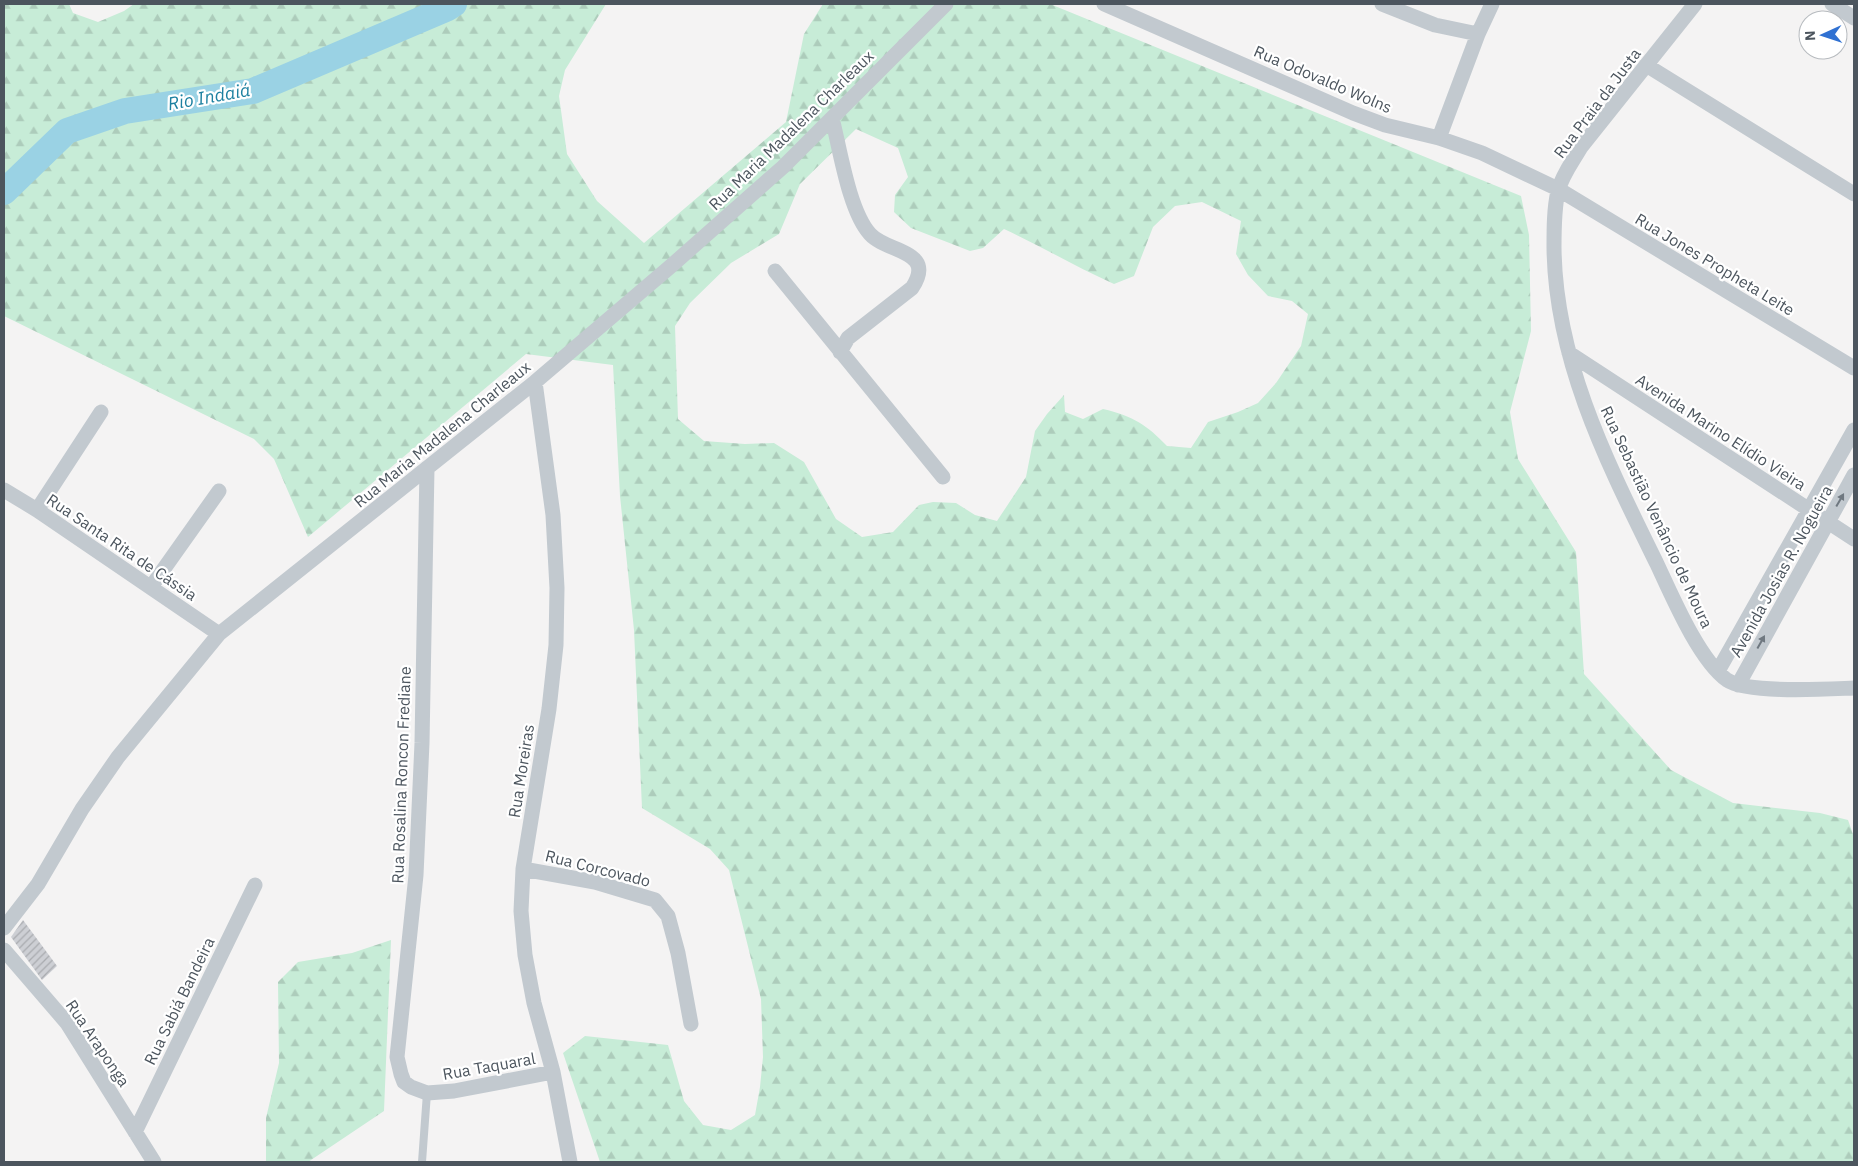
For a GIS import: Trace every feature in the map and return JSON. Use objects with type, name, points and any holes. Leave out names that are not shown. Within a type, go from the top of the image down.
[{"type":"street","name":"Rua Maria Madalena Charleaux","points":[[4,928],[38,884],[82,809],[118,757],[219,634],[535,382],[671,266],[783,167],[946,4]]},
{"type":"street","name":"Rua Odovaldo Wolns","points":[[1104,4],[1353,113],[1385,125],[1439,138],[1482,153],[1558,190]]},
{"type":"street","points":[[1382,4],[1435,24],[1478,34]]},
{"type":"street","points":[[1439,138],[1478,34],[1492,4]]},
{"type":"street","name":"Rua Praia da Justa","points":[[1569,353],[1557,293],[1554,257],[1554,218],[1558,190],[1582,148],[1696,4]]},
{"type":"street","points":[[1832,4],[1854,18]]},
{"type":"street","points":[[1646,65],[1854,194]]},
{"type":"street","points":[[832,118],[856,212],[864,226],[871,235],[884,244],[907,253],[917,260],[919,269],[918,279],[912,288],[848,338],[840,352]]},
{"type":"street","name":"Rua Jones Propheta Leite","points":[[1558,190],[1854,368]]},
{"type":"street","points":[[775,271],[943,477]]},
{"type":"street","name":"Avenida Marino Elídio Vieira","points":[[1569,353],[1854,539]]},
{"type":"street","name":"Rua Sebastião Venâncio de Moura","points":[[1569,353],[1589,417],[1634,516],[1681,615],[1697,644],[1718,671],[1727,680],[1738,685],[1788,690],[1854,688]]},
{"type":"street","name":"Rua Moreiras","points":[[535,382],[553,515],[557,588],[556,636],[549,709],[523,869],[521,911],[525,954],[534,1003],[553,1072],[570,1162]]},
{"type":"street","points":[[37,510],[101,412]]},
{"type":"street","name":"Avenida Josias R. Nogueira","points":[[1718,671],[1854,430]]},
{"type":"street","name":"Rua Rosalina Roncon Frediane","points":[[404,1082],[400,1074],[397,1057],[417,857],[422,743],[427,468]]},
{"type":"street","name":"Avenida Josias R. Nogueira","points":[[1738,685],[1854,474]]},
{"type":"street","points":[[151,587],[219,491]]},
{"type":"street","name":"Rua Santa Rita de Cássia","points":[[6,497],[37,510],[219,634]]},
{"type":"street","name":"Rua Corcovado","points":[[523,869],[595,882],[655,900],[668,916],[678,953],[690,1024]]},
{"type":"street","name":"Rua Sabiá Bandeira","points":[[136,1132],[255,885]]},
{"type":"street","name":"Rua Araponga","points":[[4,950],[67,1023],[154,1162]]},
{"type":"street","name":"Rua Taquaral","points":[[404,1082],[427,1093],[454,1091],[553,1072]]},
{"type":"lane","points":[[422,1162],[427,1093]]},
{"type":"green space","points":[[4,4],[69,4],[73,13],[98,22],[124,11],[134,4],[606,4],[565,70],[559,96],[567,154],[597,201],[644,243],[786,122],[804,34],[823,4],[1050,4],[1521,196],[1529,235],[1531,331],[1510,412],[1518,459],[1576,552],[1584,674],[1671,770],[1733,803],[1820,813],[1848,820],[1854,837],[1854,1162],[600,1162],[563,1053],[585,1036],[668,1045],[684,1101],[703,1125],[731,1130],[755,1115],[763,1057],[761,999],[729,870],[710,849],[642,808],[634,630],[620,496],[613,365],[526,354],[308,537],[274,459],[254,439],[4,316]],"holes":[[[856,129],[898,148],[908,177],[895,195],[894,212],[911,228],[970,251],[983,248],[1004,229],[1114,284],[1134,276],[1153,227],[1175,206],[1202,202],[1241,221],[1236,254],[1248,275],[1268,296],[1292,301],[1308,314],[1301,346],[1276,383],[1258,403],[1208,422],[1191,448],[1167,446],[1153,432],[1139,422],[1114,412],[1103,409],[1083,419],[1065,412],[1064,395],[1035,431],[1026,477],[997,521],[975,515],[956,503],[933,502],[919,505],[893,532],[862,537],[836,519],[804,462],[774,443],[745,444],[704,441],[678,419],[675,326],[690,303],[731,263],[779,234],[800,184]]]},
{"type":"green space","points":[[391,940],[384,1111],[308,1162],[266,1162],[266,1118],[279,1063],[278,982],[298,962],[352,953]]},
{"type":"building","points":[[23,920],[57,966],[42,980],[11,937]]},
{"type":"waterway","name":"Rio Indaiá","points":[[4,192],[67,131],[125,111],[253,91],[454,4]]}]
